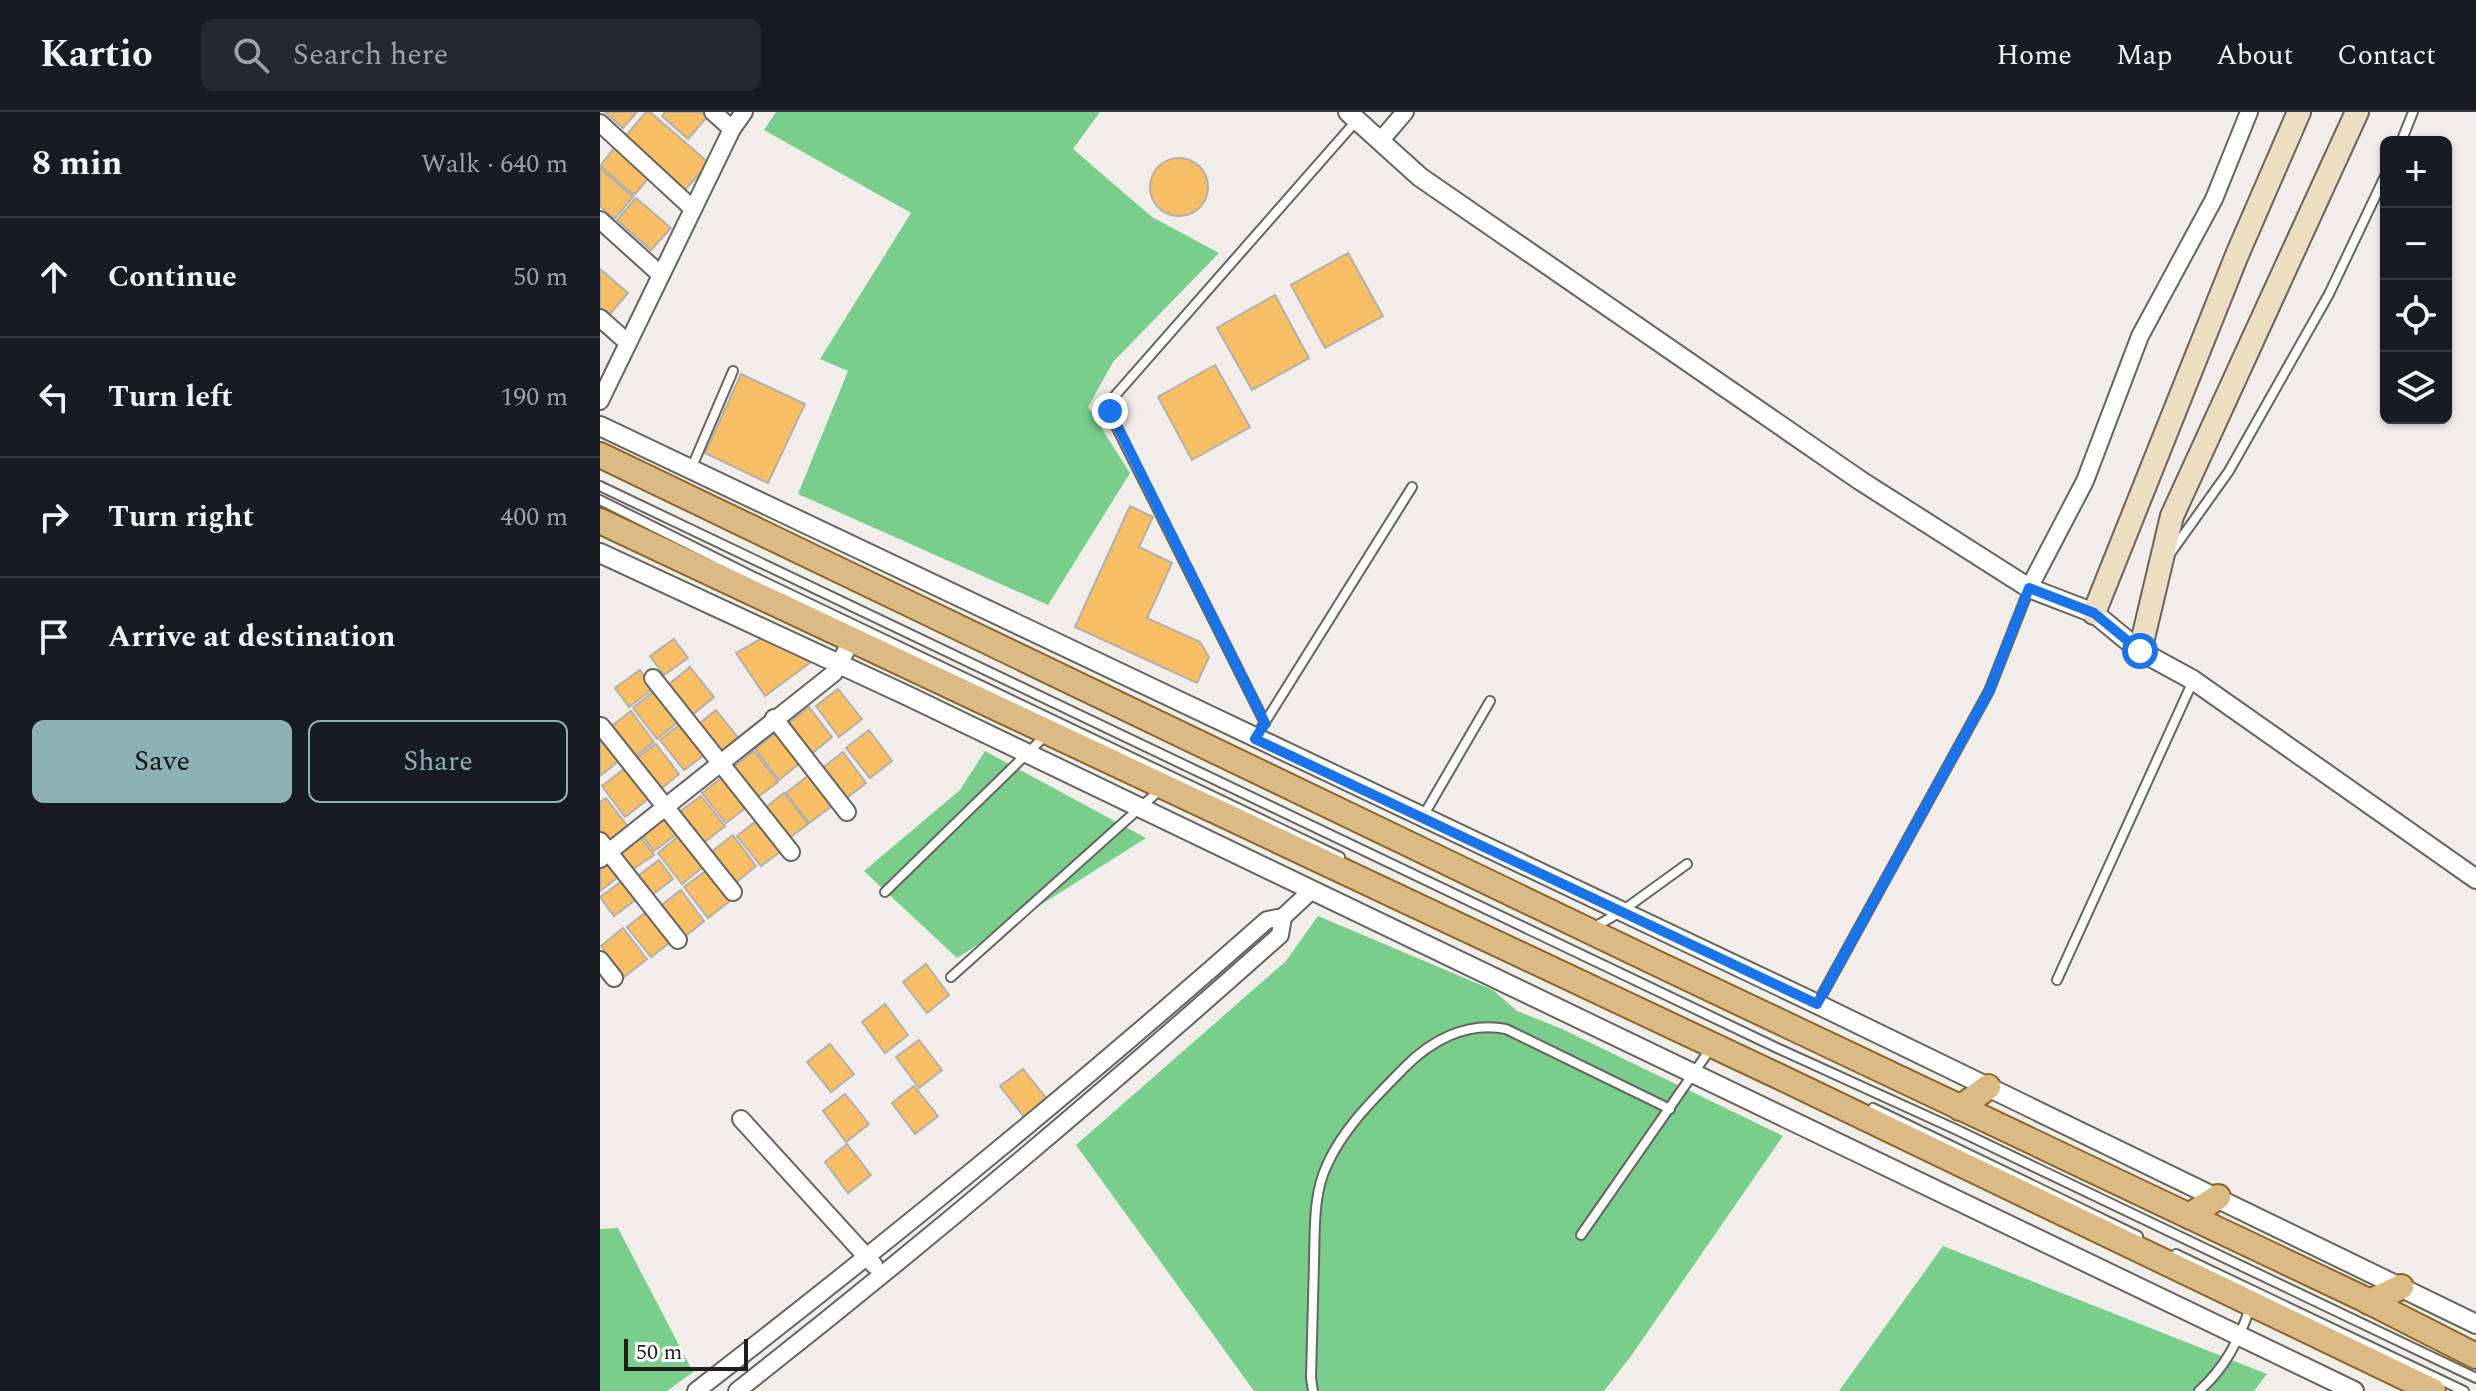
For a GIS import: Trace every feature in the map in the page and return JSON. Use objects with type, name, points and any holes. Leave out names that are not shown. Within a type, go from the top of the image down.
[{"type":"main road","points":[[2094,613],[2237,255],[2299,112]]},
{"type":"main road","points":[[2140,651],[2172,516],[2357,112]]},
{"type":"main road","points":[[600,455],[2476,1356]]},
{"type":"main road","points":[[600,521],[1713,1045],[2433,1391]]},
{"type":"main road","points":[[1960,1108],[1988,1087]]},
{"type":"main road","points":[[2189,1216],[2218,1197]]},
{"type":"main road","points":[[2369,1302],[2401,1287]]},
{"type":"street","points":[[713,112],[732,129]]},
{"type":"street","points":[[600,401],[732,129],[744,112]]},
{"type":"street","points":[[1381,140],[1405,112]]},
{"type":"street","points":[[2029,588],[2085,481],[2140,336],[2214,199],[2249,112]]},
{"type":"street","points":[[1353,116],[1420,177],[1861,481],[2029,588],[2094,613],[2140,651],[2193,680],[2476,879]]},
{"type":"street","points":[[600,123],[693,209]]},
{"type":"street","points":[[600,220],[661,275]]},
{"type":"street","points":[[600,318],[628,343]]},
{"type":"street","points":[[600,426],[1260,731],[1422,818],[1817,1004],[2476,1324]]},
{"type":"street","points":[[600,553],[1312,890],[2354,1391]]},
{"type":"street","points":[[678,940],[603,851],[665,807],[828,678],[840,665],[852,640]]},
{"type":"street","points":[[653,678],[791,852]]},
{"type":"street","points":[[774,718],[847,812]]},
{"type":"street","points":[[601,726],[733,892]]},
{"type":"street","points":[[696,1391],[868,1258],[1135,1037],[1267,920],[1283,917],[1312,890]]},
{"type":"street","points":[[737,1391],[883,1275],[1131,1068],[1280,935],[1283,917]]},
{"type":"street","points":[[600,960],[614,978]]},
{"type":"street","points":[[741,1119],[883,1275]]},
{"type":"lane","points":[[2403,136],[2413,112]]},
{"type":"lane","points":[[1260,731],[1112,418],[1110,404],[1353,116]]},
{"type":"lane","points":[[2159,569],[2229,471],[2329,294],[2380,187]]},
{"type":"lane","points":[[690,469],[733,371]]},
{"type":"lane","points":[[600,486],[2476,1378]]},
{"type":"lane","points":[[1242,764],[1412,487]]},
{"type":"lane","points":[[600,500],[697,550],[1356,864]]},
{"type":"lane","points":[[1817,1004],[1989,691],[2029,588]]},
{"type":"lane","points":[[2057,980],[2193,680]]},
{"type":"lane","points":[[1422,818],[1490,701]]},
{"type":"lane","points":[[885,892],[1048,732]]},
{"type":"lane","points":[[951,977],[1164,787]]},
{"type":"lane","points":[[1589,930],[1622,911],[1687,864]]},
{"type":"lane","points":[[1313,1391],[1316,1208],[1326,1166],[1353,1121],[1419,1052],[1468,1029],[1487,1025],[1506,1029],[1670,1109]]},
{"type":"lane","points":[[1581,1235],[1713,1045]]},
{"type":"lane","points":[[1870,1107],[2146,1240]]},
{"type":"lane","points":[[2160,1247],[2464,1391]]},
{"type":"lane","points":[[2199,1391],[2219,1372],[2240,1336],[2251,1304]]},
{"type":"green space","points":[[776,112],[1100,112],[1073,149],[1152,217],[1219,253],[1113,362],[1088,407],[1130,473],[1048,605],[798,494],[848,371],[820,359],[911,213],[764,130]]},
{"type":"green space","points":[[985,751],[1146,838],[957,958],[864,871],[960,790]]},
{"type":"green space","points":[[1318,916],[1493,990],[1517,1011],[1562,1029],[1783,1136],[1604,1391],[1254,1391],[1076,1145],[1286,961]]},
{"type":"green space","points":[[618,1228],[693,1372],[667,1391],[600,1391],[600,1229]]},
{"type":"green space","points":[[1943,1246],[2267,1374],[2254,1391],[1839,1391]]},
{"type":"building","points":[[605,112],[637,112],[623,128]]},
{"type":"building","points":[[646,112],[650,112],[709,163],[684,191],[624,138]]},
{"type":"building","points":[[665,112],[702,112],[707,117],[688,139],[662,116]]},
{"type":"building","points":[[618,143],[653,173],[634,195],[600,166]]},
{"type":"building","points":[[1179,158],[1200,166],[1208,187],[1200,208],[1179,216],[1158,208],[1150,187],[1158,166]]},
{"type":"building","points":[[600,168],[633,197],[614,219],[600,206]]},
{"type":"building","points":[[636,198],[671,228],[651,250],[617,220]]},
{"type":"building","points":[[1348,253],[1383,316],[1325,348],[1291,285]]},
{"type":"building","points":[[600,269],[628,293],[609,315],[600,307]]},
{"type":"building","points":[[1275,295],[1309,358],[1252,390],[1217,328]]},
{"type":"building","points":[[1215,365],[1250,427],[1192,460],[1158,397]]},
{"type":"building","points":[[741,374],[805,404],[768,483],[705,453]]},
{"type":"building","points":[[1130,506],[1153,517],[1139,547],[1172,563],[1147,618],[1200,642],[1209,657],[1197,683],[1075,627]]},
{"type":"building","points":[[764,637],[811,662],[765,696],[736,653]]},
{"type":"building","points":[[674,639],[688,658],[664,675],[650,656]]},
{"type":"building","points":[[690,667],[714,697],[692,715],[668,685]]},
{"type":"building","points":[[640,670],[653,689],[629,707],[615,688]]},
{"type":"building","points":[[838,689],[862,719],[839,737],[816,706]]},
{"type":"building","points":[[656,690],[679,721],[657,739],[633,708]]},
{"type":"building","points":[[809,707],[832,737],[810,755],[786,725]]},
{"type":"building","points":[[716,710],[740,740],[717,758],[694,728]]},
{"type":"building","points":[[631,711],[654,742],[632,759],[608,729]]},
{"type":"building","points":[[683,722],[707,753],[684,770],[660,740]]},
{"type":"building","points":[[869,730],[892,761],[870,778],[846,748]]},
{"type":"building","points":[[778,731],[801,762],[779,780],[755,749]]},
{"type":"building","points":[[600,734],[620,760],[600,776]]},
{"type":"building","points":[[656,744],[679,774],[657,792],[633,761]]},
{"type":"building","points":[[754,751],[778,782],[755,799],[731,769]]},
{"type":"building","points":[[843,752],[866,783],[844,800],[820,770]]},
{"type":"building","points":[[624,769],[648,799],[625,817],[602,786]]},
{"type":"building","points":[[725,775],[749,805],[726,823],[702,793]]},
{"type":"building","points":[[809,775],[832,806],[809,823],[786,793]]},
{"type":"building","points":[[784,793],[808,824],[785,841],[761,811]]},
{"type":"building","points":[[701,796],[725,826],[702,844],[678,813]]},
{"type":"building","points":[[606,798],[629,828],[607,846],[600,837],[600,802]]},
{"type":"building","points":[[664,814],[678,833],[654,851],[640,832]]},
{"type":"building","points":[[760,818],[784,849],[761,866],[737,836]]},
{"type":"building","points":[[680,835],[704,866],[682,884],[658,853]]},
{"type":"building","points":[[733,835],[756,866],[734,884],[710,853]]},
{"type":"building","points":[[640,836],[654,855],[629,872],[615,854]]},
{"type":"building","points":[[608,856],[621,875],[600,891],[600,862]]},
{"type":"building","points":[[659,860],[673,879],[649,897],[635,878]]},
{"type":"building","points":[[707,870],[731,900],[708,918],[684,887]]},
{"type":"building","points":[[625,879],[638,898],[614,916],[600,897]]},
{"type":"building","points":[[681,890],[704,921],[682,939],[658,908]]},
{"type":"building","points":[[650,909],[673,940],[651,957],[627,927]]},
{"type":"building","points":[[623,928],[647,959],[624,977],[601,946]]},
{"type":"building","points":[[926,964],[949,995],[927,1013],[903,982]]},
{"type":"building","points":[[885,1004],[908,1035],[885,1053],[862,1022]]},
{"type":"building","points":[[919,1040],[942,1070],[919,1088],[896,1057]]},
{"type":"building","points":[[830,1044],[854,1074],[831,1092],[807,1062]]},
{"type":"building","points":[[1023,1069],[1047,1099],[1024,1117],[1000,1086]]},
{"type":"building","points":[[914,1086],[938,1116],[915,1134],[892,1103]]},
{"type":"building","points":[[845,1094],[869,1124],[846,1142],[823,1111]]},
{"type":"building","points":[[847,1144],[871,1175],[848,1193],[825,1162]]},
{"type":"route","points":[[1110,411],[1265,723],[1255,739],[1817,1004],[1989,691],[2029,588],[2094,613],[2140,651]]}]
